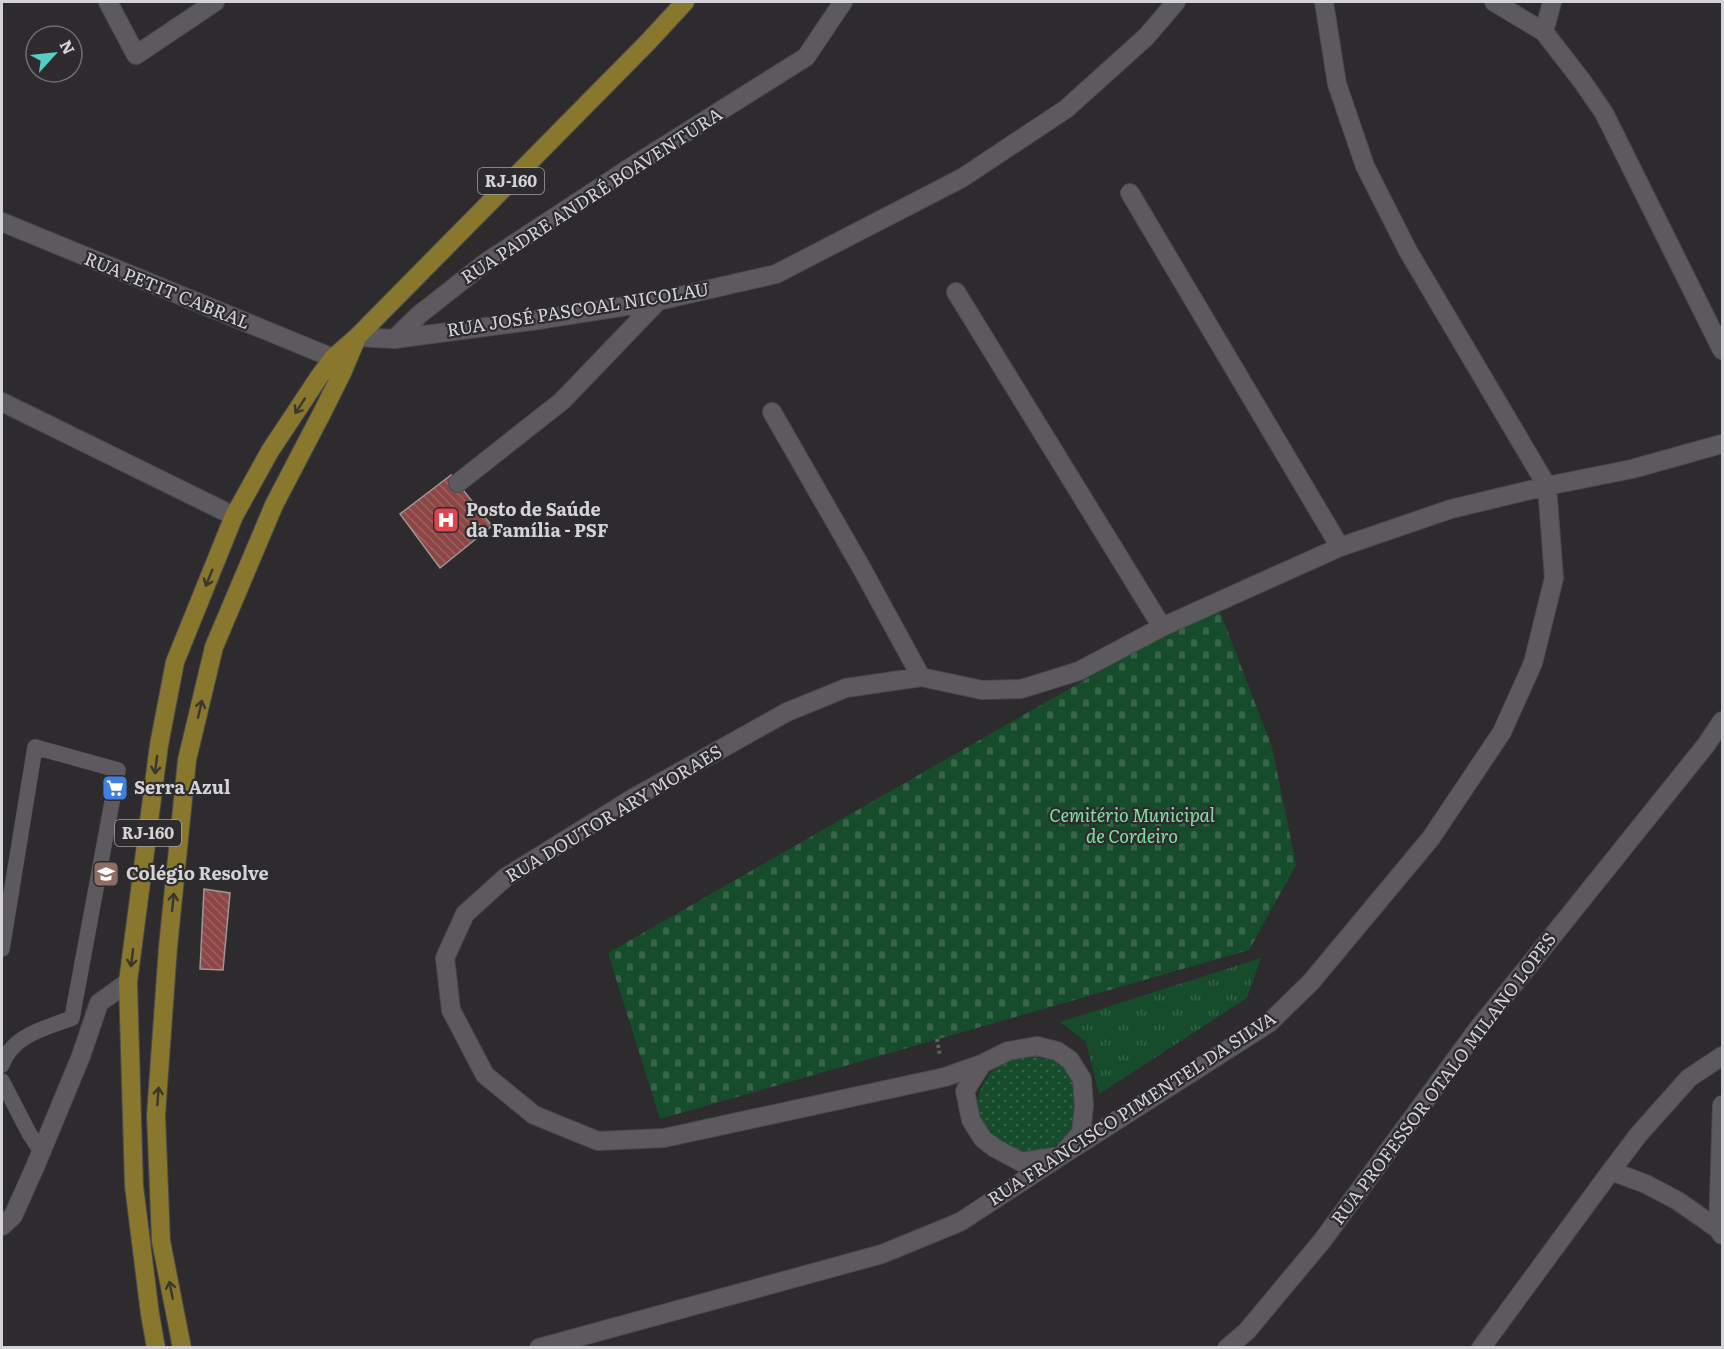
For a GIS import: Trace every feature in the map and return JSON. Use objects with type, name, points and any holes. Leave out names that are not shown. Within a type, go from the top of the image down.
[{"type":"main road","name":"RJ-160","points":[[156,1347],[134,1186],[128,982],[159,745],[175,662],[234,516],[270,451],[333,358],[357,337],[685,2]]},
{"type":"main road","points":[[182,1347],[161,1241],[156,1115],[168,947],[187,760],[214,647],[274,505],[342,373],[357,337]]},
{"type":"street","points":[[108,2],[135,55],[215,2]]},
{"type":"street","name":"RUA PADRE ANDRÉ BOAVENTURA","points":[[394,339],[420,314],[485,263],[631,167],[806,57],[843,2]]},
{"type":"street","name":"RUA JOSÉ PASCOAL NICOLAU","points":[[394,339],[658,301],[776,274],[962,178],[1066,109],[1146,37],[1176,2]]},
{"type":"street","name":"RUA FRANCISCO PIMENTEL DA SILVA","points":[[539,1347],[882,1254],[960,1222],[1269,1023],[1311,982],[1431,838],[1502,732],[1533,663],[1554,578],[1547,486],[1408,251],[1365,166],[1337,84],[1324,2]]},
{"type":"street","points":[[1494,2],[1544,32],[1604,113],[1722,350]]},
{"type":"street","points":[[1544,32],[1552,2]]},
{"type":"street","points":[[1130,193],[1340,547]]},
{"type":"street","name":"RUA PETIT CABRAL","points":[[2,222],[333,358]]},
{"type":"street","points":[[956,292],[1161,627]]},
{"type":"street","points":[[458,483],[562,401],[658,301]]},
{"type":"street","points":[[357,337],[394,339]]},
{"type":"street","points":[[2,402],[234,516]]},
{"type":"street","points":[[772,412],[921,677],[982,690],[1021,689],[1079,670],[1161,627],[1340,547],[1451,509],[1632,469],[1722,444]]},
{"type":"street","name":"RUA DOUTOR ARY MORAES","points":[[921,677],[846,688],[787,712],[635,797],[506,877],[465,914],[445,958],[451,1010],[484,1075],[534,1115],[598,1141],[664,1138],[945,1077],[982,1064]]},
{"type":"street","name":"RUA PROFESSOR OTALO MILANO LOPES","points":[[1227,1347],[1248,1330],[1322,1241],[1477,1030],[1706,745],[1722,721]]},
{"type":"street","points":[[2,1226],[13,1216],[41,1152],[81,1056],[99,1004],[128,982]]},
{"type":"street","points":[[1036,1046],[1057,1051],[1070,1060],[1082,1079],[1084,1106],[1081,1133],[1061,1156],[1021,1162],[983,1139],[971,1120],[965,1091],[982,1064],[1008,1051],[1036,1046]]},
{"type":"street","points":[[1481,1347],[1640,1134],[1689,1078],[1722,1056]]},
{"type":"street","points":[[1720,1232],[1722,1105]]},
{"type":"street","points":[[1611,1171],[1646,1184],[1678,1201],[1720,1232]]},
{"type":"lane","points":[[2,949],[35,747],[118,770],[72,1018],[34,1032],[2,1057]]},
{"type":"lane","points":[[2,1081],[12,1103],[41,1152]]},
{"type":"green space","name":"Cemitério Municipal de Cordeiro","points":[[1217,604],[1272,747],[1296,865],[1249,950],[660,1119],[608,953]]},
{"type":"green space","points":[[1261,958],[1247,998],[1099,1094],[1086,1042],[1060,1022]]},
{"type":"green space","points":[[1029,1056],[1051,1060],[1064,1067],[1075,1084],[1076,1109],[1072,1132],[1053,1148],[1026,1153],[997,1139],[982,1121],[977,1100],[990,1073],[1006,1060]]},
{"type":"building","name":"Posto de Saúde da Família - PSF","points":[[451,475],[492,526],[440,568],[400,514]]},
{"type":"building","points":[[204,889],[230,893],[223,970],[200,969]]},
{"type":"place","name":"Posto de Saúde da Família - PSF","points":[[446,520]]},
{"type":"place","name":"Serra Azul","points":[[115,788]]},
{"type":"place","name":"Colégio Resolve","points":[[106,874]]}]
